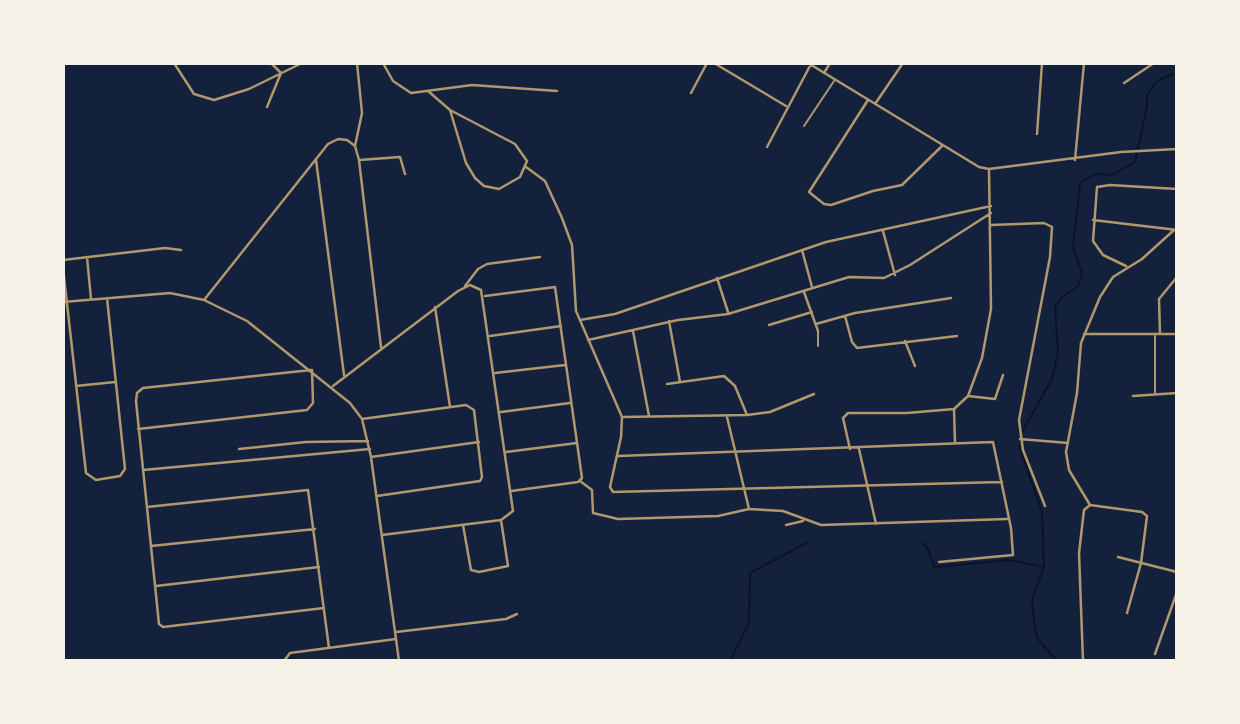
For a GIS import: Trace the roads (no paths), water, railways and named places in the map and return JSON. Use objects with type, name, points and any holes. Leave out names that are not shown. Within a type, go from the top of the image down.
[{"type":"street","points":[[174,63],[189,88],[199,97],[214,100],[242,92],[302,63]]},
{"type":"street","points":[[271,63],[281,73]]},
{"type":"street","points":[[358,63],[362,113],[355,146],[359,160],[381,347]]},
{"type":"street","points":[[383,63],[393,81],[405,91],[428,92],[472,85],[557,91]]},
{"type":"street","points":[[691,93],[707,63]]},
{"type":"street","points":[[714,63],[787,106]]},
{"type":"street","points":[[824,73],[830,63]]},
{"type":"street","points":[[875,104],[903,63]]},
{"type":"street","points":[[1037,134],[1042,63]]},
{"type":"street","points":[[1075,160],[1084,63]]},
{"type":"street","points":[[1124,83],[1154,63]]},
{"type":"street","points":[[767,147],[809,64],[979,167],[989,169],[1177,149]]},
{"type":"street","points":[[267,107],[281,73]]},
{"type":"street","points":[[428,92],[450,110],[507,138],[522,152],[526,167],[550,189],[572,244],[573,294],[580,320],[622,417],[618,456],[610,487],[615,494],[1002,482]]},
{"type":"street","points":[[868,100],[809,192],[824,204],[831,205],[873,191],[902,186],[943,145]]},
{"type":"street","points":[[450,110],[466,163],[484,186],[499,189],[511,185],[526,167]]},
{"type":"street","points":[[204,300],[333,141],[347,140],[355,146]]},
{"type":"street","points":[[359,160],[400,157],[405,174]]},
{"type":"street","points":[[316,160],[344,375]]},
{"type":"street","points":[[850,449],[843,418],[851,412],[907,413],[954,409],[968,396],[988,328],[991,225],[989,169]]},
{"type":"street","points":[[1126,267],[1097,248],[1092,234],[1098,186],[1177,189]]},
{"type":"street","points":[[580,320],[615,314],[802,250],[990,206]]},
{"type":"street","points":[[588,340],[669,321],[728,314],[849,278],[884,278],[895,275],[991,213]]},
{"type":"street","points":[[1093,220],[1175,230]]},
{"type":"street","points":[[991,225],[1044,223],[1052,227],[1039,321],[1022,389],[1020,439],[1045,506]]},
{"type":"street","points":[[883,230],[895,275]]},
{"type":"street","points":[[1090,505],[1069,470],[1068,443],[1084,334],[1105,289],[1126,267],[1142,259],[1175,230]]},
{"type":"street","points":[[63,260],[165,248],[181,250]]},
{"type":"street","points":[[802,250],[813,289]]},
{"type":"street","points":[[87,257],[91,300]]},
{"type":"street","points":[[332,386],[465,286],[478,269],[487,264],[541,257]]},
{"type":"street","points":[[63,268],[86,473],[93,479],[120,476],[125,468],[107,298]]},
{"type":"street","points":[[1157,335],[1159,299],[1177,277]]},
{"type":"street","points":[[718,278],[728,314]]},
{"type":"street","points":[[555,282],[580,481]]},
{"type":"street","points":[[382,535],[501,520],[513,510],[484,297],[478,287],[465,286]]},
{"type":"street","points":[[484,297],[555,287]]},
{"type":"street","points":[[804,292],[818,331]]},
{"type":"street","points":[[65,302],[170,293],[204,300],[247,321],[332,386],[362,419],[370,449],[399,661]]},
{"type":"street","points":[[816,324],[845,316],[951,298]]},
{"type":"street","points":[[435,307],[450,407]]},
{"type":"street","points":[[769,325],[812,312]]},
{"type":"street","points":[[845,316],[852,342],[857,348],[957,336]]},
{"type":"street","points":[[669,321],[680,382]]},
{"type":"street","points":[[489,336],[561,326]]},
{"type":"street","points":[[633,331],[649,416]]},
{"type":"street","points":[[1084,334],[1177,334]]},
{"type":"street","points":[[905,341],[915,366]]},
{"type":"street","points":[[495,373],[566,365]]},
{"type":"street","points":[[311,370],[140,389],[136,395],[158,622],[163,627],[324,608]]},
{"type":"street","points":[[138,429],[307,410],[313,403],[311,370]]},
{"type":"street","points":[[968,396],[995,399],[1003,375]]},
{"type":"street","points":[[667,384],[724,376],[735,386],[747,415]]},
{"type":"street","points":[[76,386],[116,381]]},
{"type":"street","points":[[1133,396],[1176,393]]},
{"type":"street","points":[[622,417],[747,415],[769,412],[814,394]]},
{"type":"street","points":[[501,412],[571,403]]},
{"type":"street","points":[[362,419],[450,407],[473,407],[479,442],[482,477],[480,481],[377,496]]},
{"type":"street","points":[[954,409],[954,443]]},
{"type":"street","points":[[727,416],[749,509]]},
{"type":"street","points":[[1020,439],[1068,443]]},
{"type":"street","points":[[239,449],[306,442],[368,441]]},
{"type":"street","points":[[371,457],[479,442]]},
{"type":"street","points":[[506,452],[577,443]]},
{"type":"street","points":[[618,456],[859,449],[954,443],[996,444],[1013,555],[939,562]]},
{"type":"street","points":[[143,470],[370,449]]},
{"type":"street","points":[[859,449],[876,524]]},
{"type":"street","points":[[511,491],[580,481],[592,490],[593,513],[606,517],[680,519],[718,516],[749,509],[783,511],[803,521],[834,525],[1008,519]]},
{"type":"street","points":[[147,507],[304,489],[310,494],[329,648]]},
{"type":"street","points":[[1083,661],[1079,553],[1084,510],[1090,505],[1142,512],[1147,516],[1141,563],[1127,612]]},
{"type":"street","points":[[463,525],[471,570],[479,572],[508,566],[501,520]]},
{"type":"street","points":[[786,525],[803,521]]},
{"type":"street","points":[[150,546],[315,529]]},
{"type":"street","points":[[1118,557],[1177,572]]},
{"type":"street","points":[[155,586],[319,567]]},
{"type":"street","points":[[1155,654],[1177,592]]},
{"type":"street","points":[[395,633],[506,619],[517,614]]},
{"type":"street","points":[[284,661],[290,653],[396,639]]},
{"type":"lane","points":[[804,126],[835,80]]},
{"type":"lane","points":[[818,331],[818,346]]},
{"type":"lane","points":[[1155,394],[1157,335]]},
{"type":"waterway","points":[[1022,432],[1052,379],[1058,353],[1055,307],[1062,297],[1078,286],[1082,273],[1073,248],[1080,183],[1095,174],[1112,175],[1135,162],[1147,95],[1157,81],[1177,72]]},
{"type":"waterway","points":[[1019,446],[1042,512],[1044,567],[1032,599],[1034,623],[1037,638],[1057,661]]},
{"type":"waterway","points":[[730,661],[749,623],[750,573],[808,542]]},
{"type":"waterway","points":[[922,543],[928,549],[934,567],[1010,560],[1044,567]]}]
